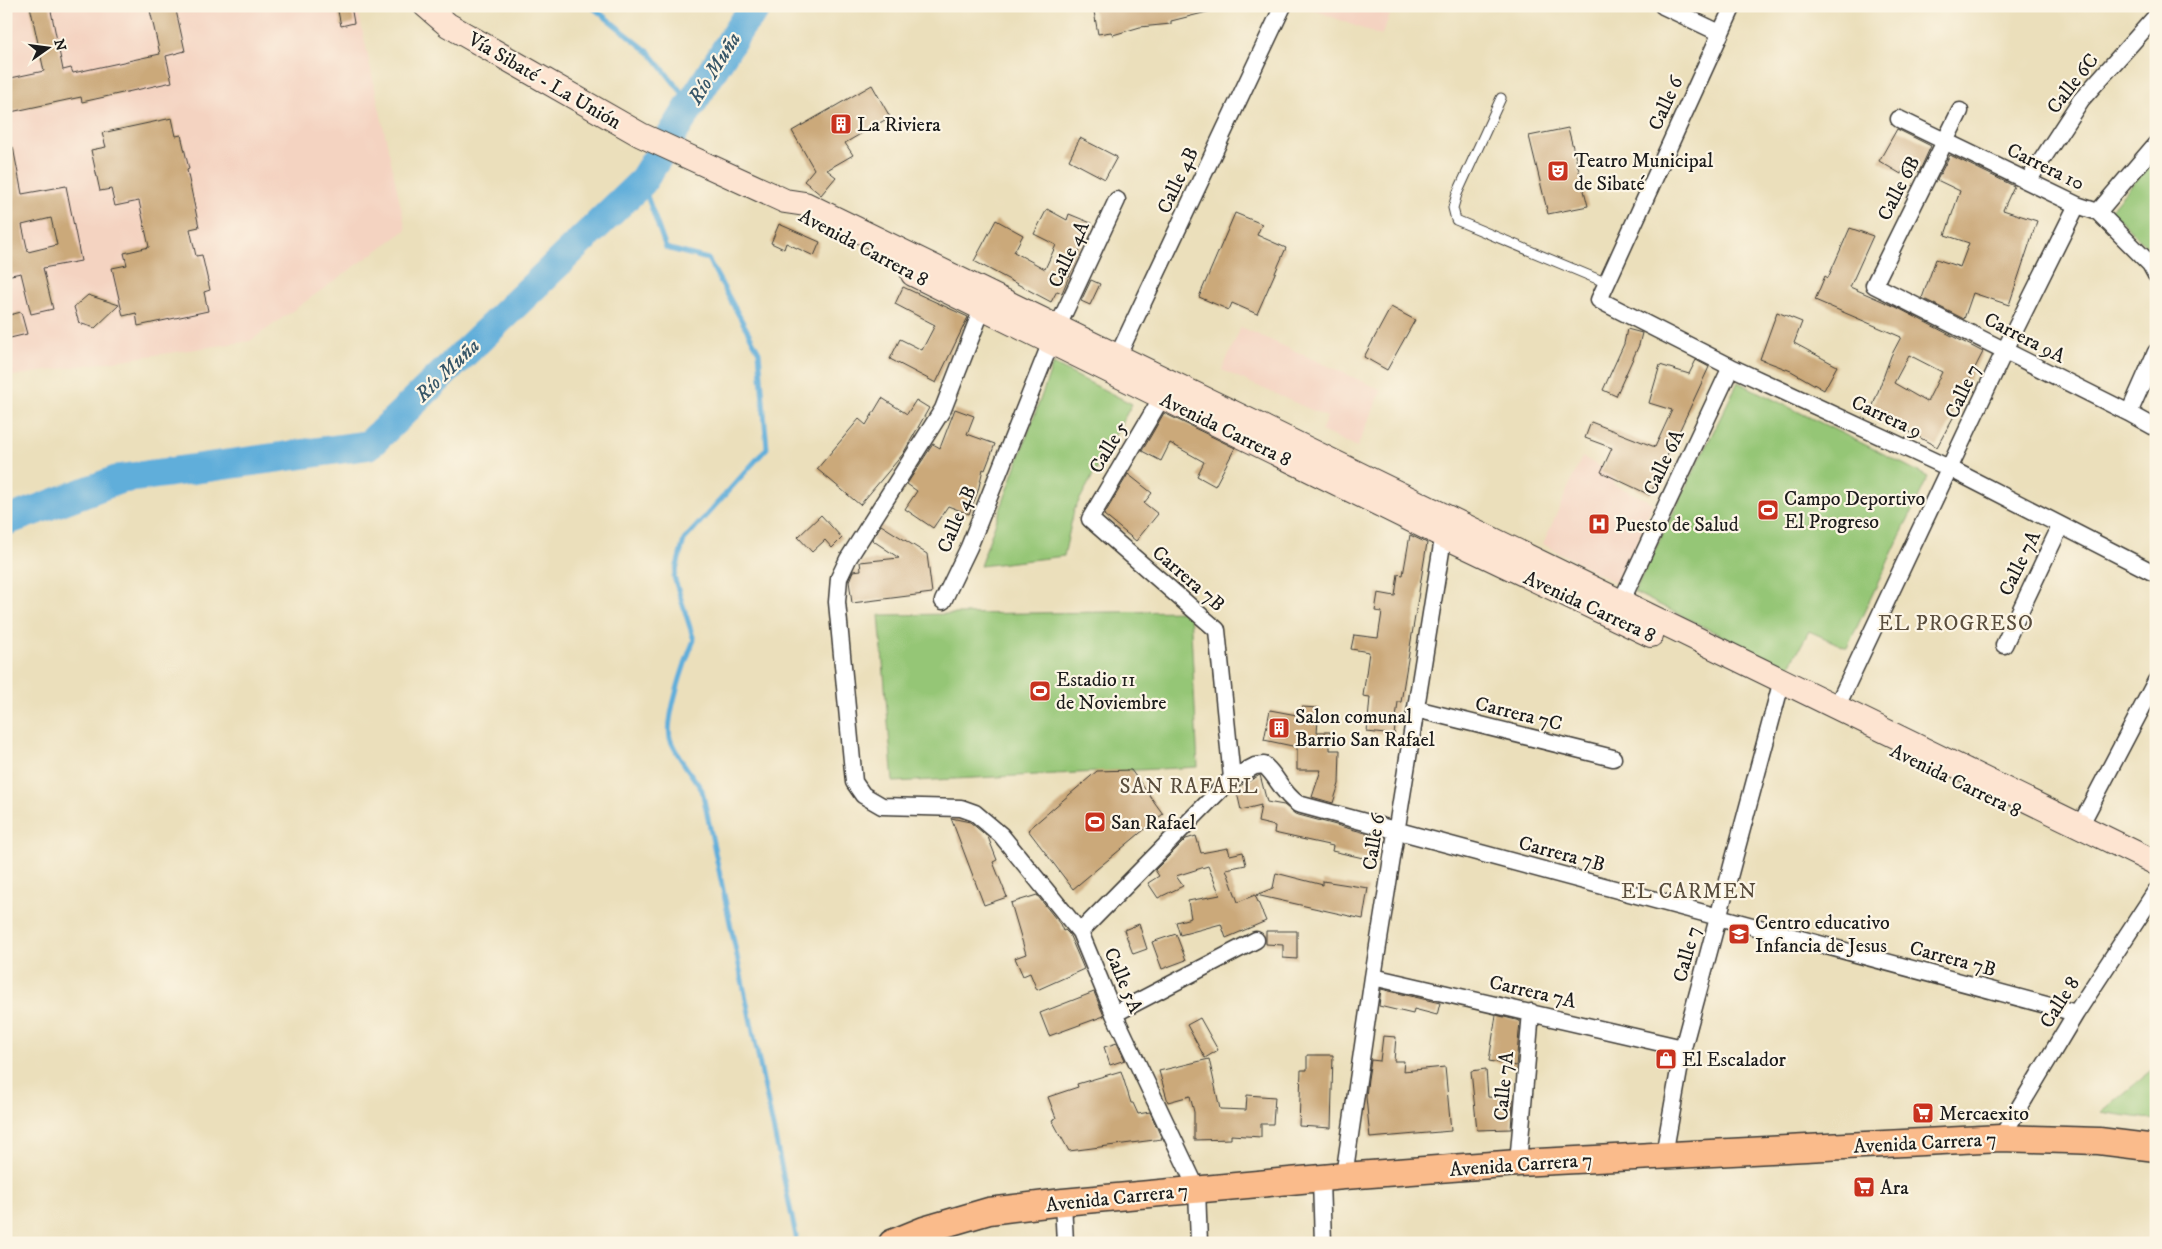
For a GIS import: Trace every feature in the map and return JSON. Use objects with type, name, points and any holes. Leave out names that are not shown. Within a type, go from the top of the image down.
[{"type":"main road","name":"Avenida Carrera 7","points":[[892,1243],[925,1236],[989,1211],[1197,1189],[1518,1163],[2001,1138],[2099,1141],[2156,1148]]},
{"type":"street","name":"Vía Sibaté - La Unión","points":[[426,6],[448,25],[641,135],[784,201]]},
{"type":"street","name":"Calle 4B","points":[[1114,363],[1282,6]]},
{"type":"street","points":[[1663,6],[1720,33]]},
{"type":"street","name":"Calle 6","points":[[1599,300],[1732,6]]},
{"type":"street","name":"Calle 6C","points":[[2028,181],[2081,100],[2156,16]]},
{"type":"street","name":"Calle 6B","points":[[1874,285],[1960,111]]},
{"type":"street","name":"Carrera 10","points":[[1899,119],[2077,205],[2098,212],[2154,267]]},
{"type":"street","points":[[2098,212],[2156,144]]},
{"type":"street","name":"Calle 4A","points":[[1055,334],[1117,200]]},
{"type":"street","name":"Avenida Carrera 8","points":[[784,201],[803,220],[982,309],[1055,334]]},
{"type":"street","name":"Avenida Carrera 8","points":[[784,201],[805,204],[1055,334],[1445,526],[1780,687],[2156,877]]},
{"type":"street","name":"Calle 7","points":[[1837,706],[2005,350],[2077,205]]},
{"type":"street","name":"Carrera 9A","points":[[1874,285],[2129,412],[2156,428]]},
{"type":"street","name":"Carrera 9","points":[[1599,300],[1731,367],[1949,468],[2060,527],[2156,574]]},
{"type":"street","name":"Calle 5A","points":[[982,309],[943,409],[848,559],[838,578],[838,602],[854,782],[863,795],[882,806],[961,808],[975,813],[1001,835],[1080,932],[1114,1014],[1197,1189]]},
{"type":"street","name":"Calle 4B","points":[[942,601],[969,547],[1055,334]]},
{"type":"street","points":[[2129,412],[2156,352]]},
{"type":"street","name":"Avenida Carrera 8","points":[[1114,363],[1162,397],[1445,526],[1621,602],[1780,687],[1837,706],[2081,824],[2156,863]]},
{"type":"street","name":"Calle 6A","points":[[1621,602],[1731,367]]},
{"type":"street","name":"Calle 5","points":[[1090,519],[1162,397]]},
{"type":"street","name":"Carrera 7B","points":[[1090,519],[1217,630],[1232,778],[1255,766],[1264,766],[1271,771],[1285,794],[1298,804],[1397,829],[2076,1013]]},
{"type":"street","name":"Calle 6","points":[[1323,1243],[1332,1178],[1372,977],[1445,526]]},
{"type":"street","name":"Calle 7A","points":[[2004,645],[2060,527]]},
{"type":"street","points":[[2081,824],[2156,681]]},
{"type":"street","name":"Calle 7","points":[[1664,1155],[1683,1048],[1780,687]]},
{"type":"street","name":"Carrera 7C","points":[[1416,709],[1613,758]]},
{"type":"street","points":[[1080,932],[1232,778]]},
{"type":"street","name":"Calle 8","points":[[2001,1138],[2076,1013],[2156,891]]},
{"type":"street","points":[[1114,1014],[1256,940]]},
{"type":"street","name":"Carrera 7A","points":[[1372,977],[1683,1048]]},
{"type":"street","name":"Calle 7A","points":[[1518,1163],[1530,1012]]},
{"type":"street","points":[[1197,1189],[1199,1243]]},
{"type":"street","points":[[1063,1202],[1065,1243]]},
{"type":"lane","points":[[1501,98],[1457,194],[1453,208],[1456,220],[1607,283]]},
{"type":"shaded area","points":[[6,6],[357,6],[406,230],[250,341],[6,377]]},
{"type":"shaded area","points":[[1304,6],[1394,6],[1381,36]]},
{"type":"shaded area","points":[[1241,327],[1382,390],[1357,447],[1321,431],[1327,417],[1222,370]]},
{"type":"shaded area","name":"Puesto de Salud","points":[[1582,457],[1615,474],[1613,484],[1653,503],[1620,585],[1543,544]]},
{"type":"green space","points":[[2156,157],[2156,252],[2153,252],[2110,210]]},
{"type":"green space","points":[[1053,364],[1132,404],[1074,510],[1064,556],[980,566]]},
{"type":"green space","name":"Campo Deportivo El Progreso","points":[[1738,382],[1928,477],[1847,648],[1809,631],[1788,669],[1634,592]]},
{"type":"green space","name":"Estadio 11 de Noviembre","points":[[1190,611],[1198,767],[893,782],[879,615]]},
{"type":"green space","points":[[2156,1067],[2156,1120],[2101,1112]]},
{"type":"building","points":[[30,6],[50,6],[63,70],[71,68],[73,73],[160,54],[149,6],[175,6],[185,51],[166,56],[172,82],[82,102],[81,97],[6,113],[6,79],[44,71]]},
{"type":"building","points":[[337,6],[351,6],[354,23],[341,26]]},
{"type":"building","points":[[1093,6],[1210,6],[1211,11],[1171,21],[1171,24],[1140,27],[1113,35],[1111,32],[1098,34]]},
{"type":"building","name":"La Riviera","points":[[872,85],[890,117],[845,143],[853,155],[827,170],[836,177],[821,195],[804,181],[814,169],[792,131]]},
{"type":"building","points":[[172,118],[176,136],[181,135],[189,169],[187,170],[199,227],[190,229],[196,256],[202,255],[210,290],[204,292],[208,311],[138,326],[136,313],[123,316],[112,268],[127,265],[124,253],[149,247],[139,201],[115,206],[111,189],[100,191],[91,150],[106,147],[102,133]]},
{"type":"building","name":"Teatro Municipal de Sibaté","points":[[1568,128],[1588,206],[1548,214],[1529,136]]},
{"type":"building","points":[[1897,129],[1931,146],[1919,172],[1905,166],[1901,174],[1879,161]]},
{"type":"building","points":[[1080,138],[1117,157],[1105,179],[1069,160]]},
{"type":"building","points":[[13,147],[22,194],[66,186],[81,261],[43,268],[53,309],[31,314],[21,273],[6,276],[6,148]],"holes":[[[51,218],[57,245],[28,252],[22,225]]]},
{"type":"building","points":[[1950,155],[2014,186],[2003,210],[2037,221],[2009,305],[1973,293],[1964,319],[1922,298],[1936,259],[1960,267],[1969,243],[1945,235],[1960,191],[1937,180]]},
{"type":"building","points":[[1047,209],[1067,220],[1069,214],[1091,223],[1062,293],[1057,291],[1051,302],[974,261],[996,220],[1023,235],[1014,252],[1045,269],[1056,245],[1034,234]]},
{"type":"building","points":[[1235,213],[1262,224],[1257,235],[1286,248],[1257,314],[1232,303],[1229,310],[1199,297]]},
{"type":"building","points":[[779,224],[820,242],[814,256],[786,243],[784,249],[771,243]]},
{"type":"building","points":[[1850,228],[1873,236],[1850,287],[1896,307],[1983,352],[1951,415],[1954,416],[1937,447],[1871,411],[1891,356],[1901,337],[1815,300],[1825,276],[1828,278]],"holes":[[[1909,355],[1942,372],[1927,402],[1894,383]]]},
{"type":"building","points":[[1091,280],[1100,284],[1090,305],[1081,301]]},
{"type":"building","points":[[903,287],[968,317],[936,383],[890,359],[900,339],[922,350],[935,325],[895,304]]},
{"type":"building","points":[[88,295],[119,305],[95,328],[79,323],[74,307]]},
{"type":"building","points":[[1391,307],[1415,320],[1387,370],[1364,357]]},
{"type":"building","points":[[21,312],[27,334],[6,339],[6,316]]},
{"type":"building","points":[[1777,312],[1802,322],[1794,343],[1837,366],[1824,390],[1791,371],[1760,359]]},
{"type":"building","points":[[1627,329],[1642,333],[1639,345],[1616,396],[1603,390],[1624,344]]},
{"type":"building","points":[[1696,360],[1709,367],[1650,495],[1601,472],[1612,448],[1585,438],[1591,422],[1655,447],[1672,410],[1649,403],[1660,365],[1689,374]]},
{"type":"building","points":[[882,398],[907,414],[916,400],[929,408],[903,454],[860,505],[817,469],[859,419],[866,425]]},
{"type":"building","points":[[955,409],[974,416],[967,434],[995,444],[985,470],[983,469],[978,491],[969,514],[948,506],[933,528],[905,509],[917,491],[907,484],[933,444],[940,448]]},
{"type":"building","points":[[1164,413],[1235,448],[1215,486],[1197,476],[1204,462],[1170,443],[1161,461],[1142,451]]},
{"type":"building","points":[[1128,474],[1152,493],[1144,503],[1158,514],[1136,541],[1104,515]]},
{"type":"building","points":[[821,515],[842,538],[832,548],[825,540],[812,552],[798,537]]},
{"type":"building","points":[[881,525],[927,554],[932,593],[852,603],[849,581],[853,571],[861,570],[860,562],[899,558],[872,540]]},
{"type":"building","points":[[1410,535],[1427,543],[1401,702],[1398,702],[1394,735],[1367,732],[1370,697],[1363,696],[1369,652],[1351,649],[1354,635],[1378,638],[1382,612],[1375,611],[1378,593],[1395,596],[1398,574],[1403,575]]},
{"type":"building","points":[[1302,707],[1319,708],[1317,732],[1330,732],[1330,750],[1340,750],[1339,784],[1333,803],[1312,797],[1321,770],[1297,770],[1297,747],[1264,740],[1270,710],[1302,716]]},
{"type":"building","name":"San Rafael","points":[[1131,770],[1163,814],[1073,889],[1028,830],[1097,771]]},
{"type":"building","points":[[1260,775],[1267,802],[1284,805],[1295,814],[1377,836],[1372,860],[1332,851],[1333,846],[1274,833],[1275,826],[1258,822],[1261,805],[1241,810],[1236,788]]},
{"type":"building","points":[[951,818],[970,822],[988,837],[997,860],[993,862],[1007,897],[984,905]]},
{"type":"building","points":[[1196,836],[1201,853],[1228,848],[1230,855],[1243,852],[1246,865],[1226,869],[1238,902],[1255,895],[1266,921],[1226,938],[1221,924],[1180,935],[1176,922],[1191,918],[1188,901],[1220,895],[1208,866],[1176,876],[1183,886],[1158,898],[1148,883],[1159,876],[1155,870],[1186,839]]},
{"type":"building","points":[[1276,873],[1323,885],[1323,881],[1368,888],[1363,919],[1256,895],[1273,888]]},
{"type":"building","points":[[1037,895],[1060,924],[1063,931],[1065,930],[1069,934],[1084,969],[1037,990],[1030,973],[1023,976],[1015,958],[1026,954],[1011,903]]},
{"type":"building","points":[[1139,924],[1147,949],[1133,954],[1124,930]]},
{"type":"building","points":[[1266,931],[1297,931],[1297,959],[1283,958],[1283,945],[1266,944]]},
{"type":"building","points":[[1176,934],[1186,960],[1162,969],[1152,942]]},
{"type":"building","points":[[1381,989],[1440,1003],[1437,1015],[1414,1009],[1413,1014],[1379,1006]]},
{"type":"building","points":[[1094,992],[1104,1016],[1049,1036],[1040,1013]]},
{"type":"building","points":[[1496,1015],[1520,1021],[1516,1066],[1489,1061]]},
{"type":"building","points":[[1200,1018],[1218,1050],[1205,1058],[1187,1025]]},
{"type":"building","points":[[1383,1036],[1396,1037],[1394,1061],[1404,1061],[1403,1071],[1445,1067],[1451,1131],[1370,1138],[1366,1097],[1368,1079],[1371,1060],[1380,1061]]},
{"type":"building","points":[[1117,1043],[1125,1060],[1110,1065],[1104,1047]]},
{"type":"building","points":[[1307,1055],[1333,1055],[1331,1128],[1299,1126],[1301,1070],[1307,1070]]},
{"type":"building","points":[[1209,1059],[1220,1109],[1246,1110],[1247,1095],[1275,1097],[1273,1124],[1261,1124],[1261,1137],[1231,1135],[1231,1139],[1194,1140],[1194,1112],[1190,1096],[1168,1102],[1159,1071]]},
{"type":"building","points":[[1486,1069],[1488,1097],[1513,1099],[1511,1129],[1477,1130],[1471,1071]]},
{"type":"building","points":[[1121,1071],[1131,1103],[1133,1103],[1138,1114],[1150,1112],[1162,1139],[1069,1151],[1052,1120],[1056,1118],[1048,1097],[1078,1087],[1077,1084]]},
{"type":"waterway","points":[[591,6],[650,53],[691,104]]},
{"type":"waterway","name":"Río Muña","points":[[6,521],[120,479],[369,445],[642,182],[742,24],[758,6]]},
{"type":"waterway","points":[[642,182],[666,248],[708,259],[759,352],[767,448],[684,540],[674,577],[694,640],[676,691],[669,732],[677,754],[702,790],[796,1236]]},
{"type":"place","name":"La Riviera","points":[[841,124]]},
{"type":"place","name":"Teatro Municipal de Sibaté","points":[[1558,171]]},
{"type":"place","name":"Campo Deportivo El Progreso","points":[[1768,510]]},
{"type":"place","name":"Puesto de Salud","points":[[1599,524]]},
{"type":"place","name":"Estadio 11 de Noviembre","points":[[1040,691]]},
{"type":"place","name":"Salon comunal Barrio San Rafael","points":[[1279,728]]},
{"type":"place","name":"San Rafael","points":[[1095,822]]},
{"type":"place","name":"Centro educativo Infancia de Jesus","points":[[1739,934]]},
{"type":"place","name":"El Escalador","points":[[1666,1059]]},
{"type":"place","name":"Mercaexito","points":[[1923,1113]]},
{"type":"place","name":"Ara","points":[[1864,1187]]},
{"type":"district","name":"EL PROGRESO","points":[[1956,623]]},
{"type":"district","name":"SAN RAFAEL","points":[[1189,786]]},
{"type":"district","name":"EL CARMEN","points":[[1689,891]]}]
